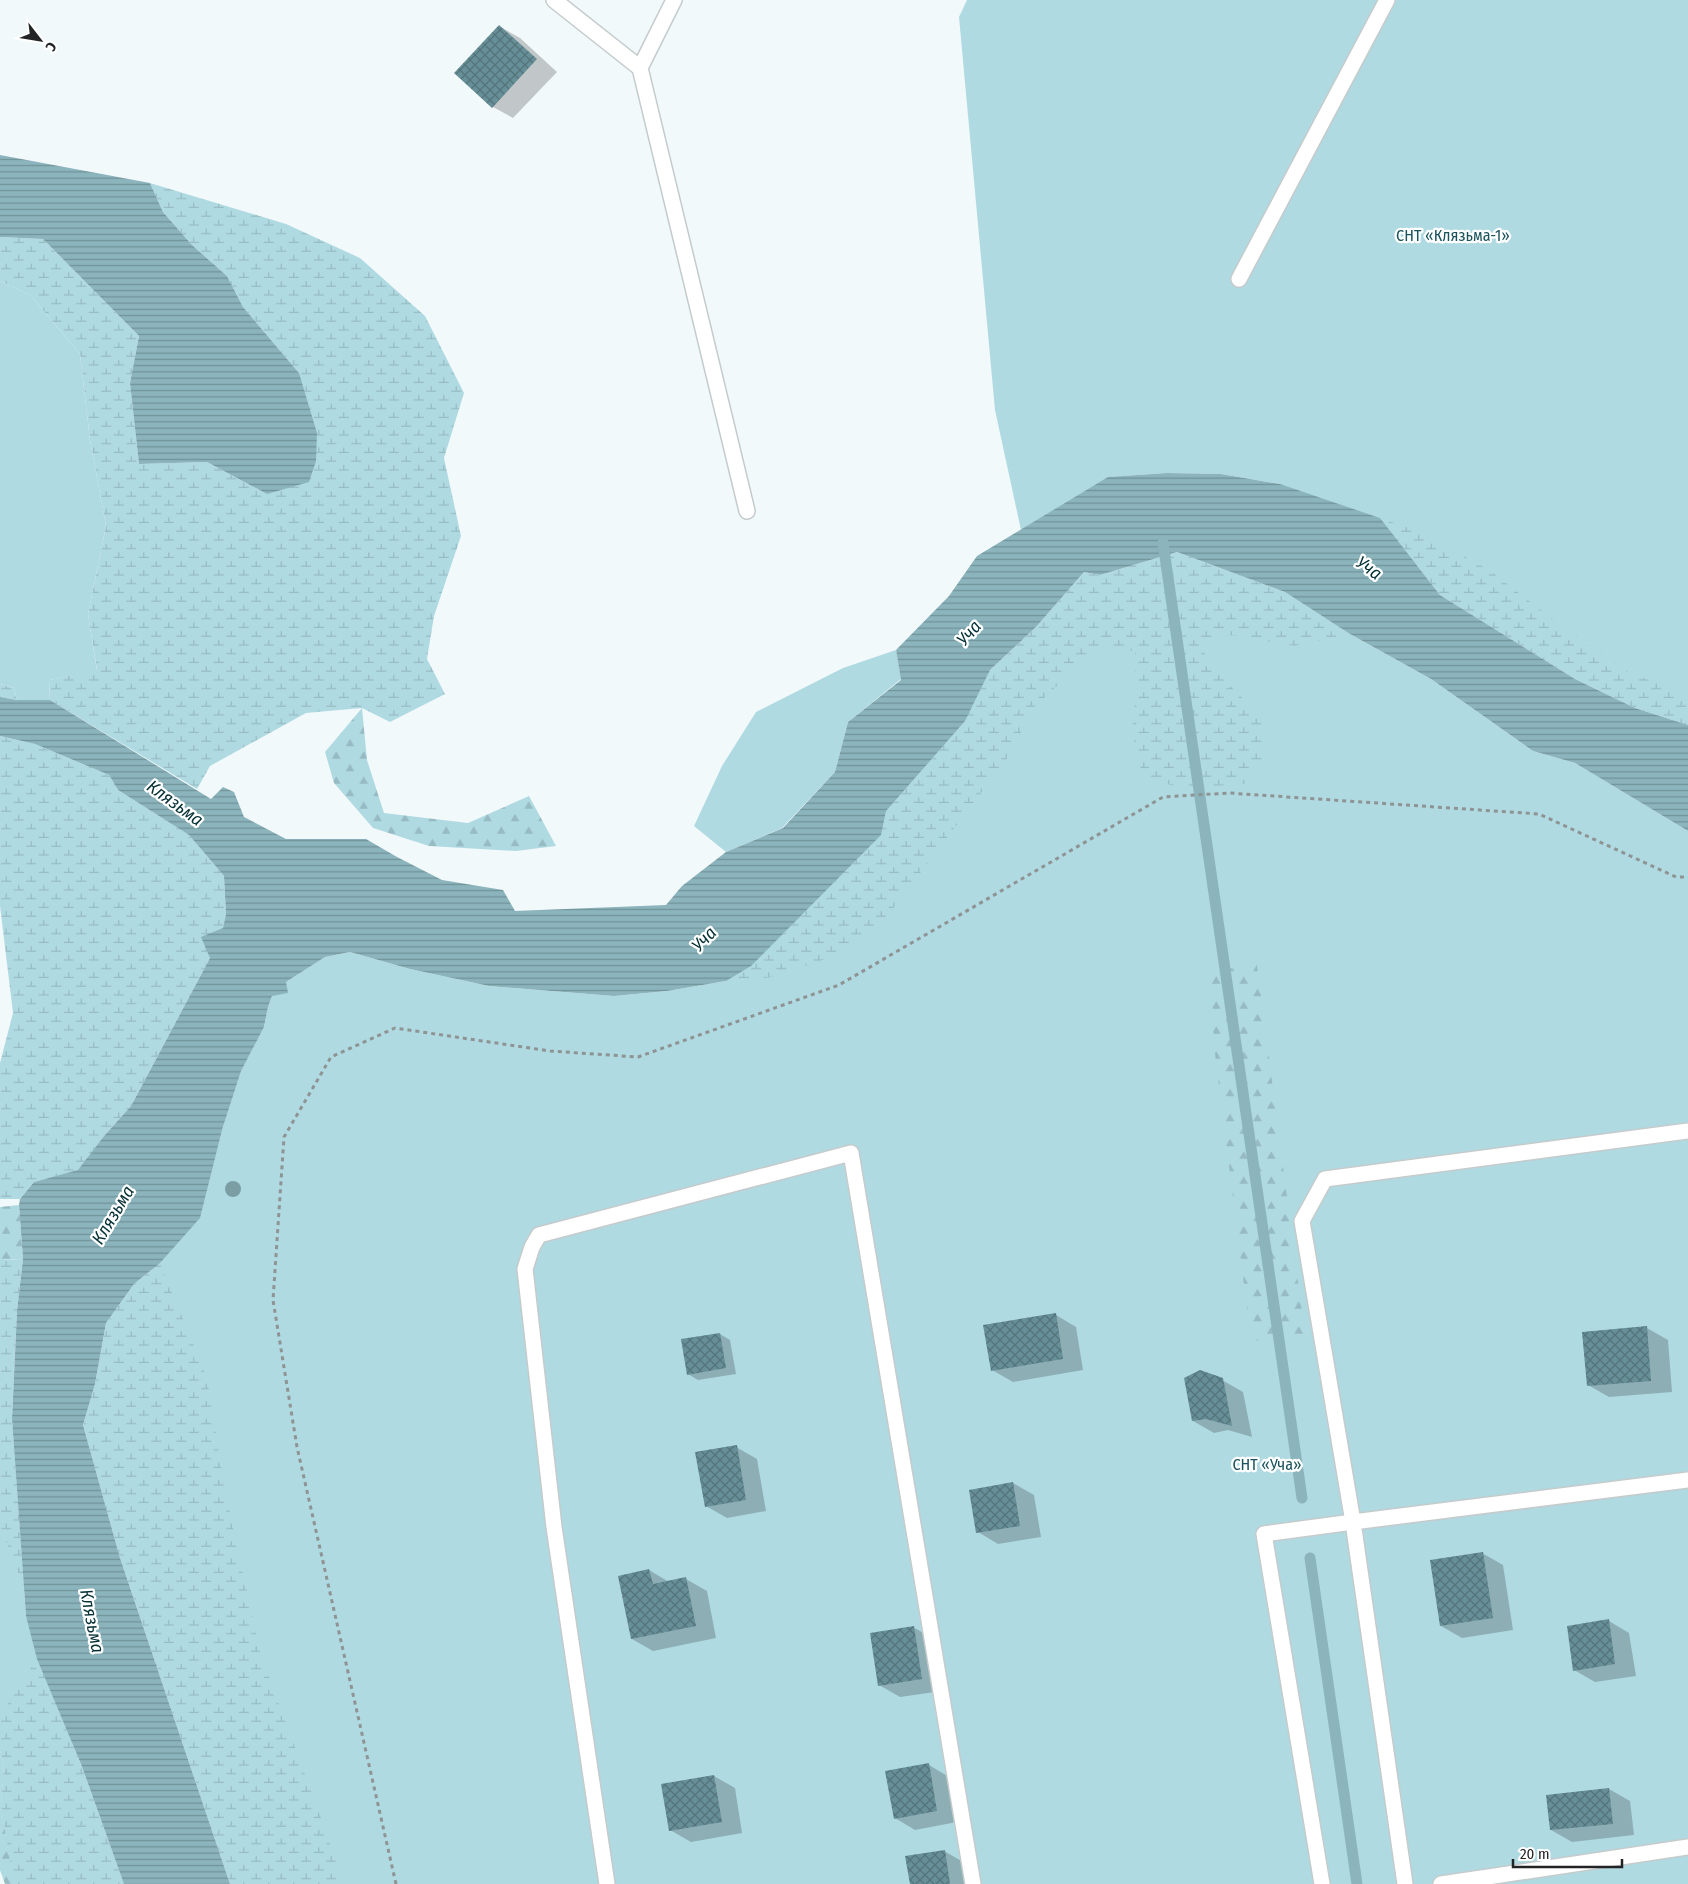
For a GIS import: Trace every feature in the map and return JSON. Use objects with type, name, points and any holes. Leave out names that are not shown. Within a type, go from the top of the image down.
[{"type":"lane","points":[[554,0],[640,68],[747,511]]},
{"type":"lane","points":[[640,68],[674,0]]},
{"type":"lane","points":[[1238,279],[1387,0]]},
{"type":"lane","points":[[1405,1884],[1353,1522],[1302,1221],[1325,1180],[1688,1131]]},
{"type":"lane","points":[[607,1884],[554,1527],[525,1269],[532,1246],[539,1235],[851,1153],[972,1884]]},
{"type":"lane","points":[[1322,1884],[1264,1534],[1688,1480]]},
{"type":"lane","points":[[1442,1884],[1688,1847]]},
{"type":"path","points":[[396,1884],[298,1447],[273,1300],[284,1137],[331,1057],[395,1028],[550,1051],[638,1057],[839,985],[1163,798],[1229,794],[1538,814],[1676,877],[1688,877]]},
{"type":"green space","name":"СНТ «Клязьма-1»","points":[[967,0],[1688,0],[1688,725],[1280,484],[1221,474],[1167,473],[1109,477],[1021,530],[995,410],[959,17]]},
{"type":"green space","points":[[150,183],[286,224],[360,258],[425,316],[464,393],[444,458],[461,536],[434,616],[427,659],[445,694],[390,722],[362,708],[306,713],[210,766],[197,789],[50,700],[49,680],[97,670],[88,614],[106,526],[90,440],[80,354],[30,295],[0,281],[0,237],[43,239],[139,336],[130,383],[139,464],[207,462],[267,494],[299,373],[243,307],[227,276],[192,245],[163,212]]},
{"type":"green space","points":[[0,281],[30,295],[80,354],[90,440],[106,526],[88,614],[97,671],[49,680],[50,700],[17,700],[14,688],[0,684]]},
{"type":"green space","points":[[1380,518],[1420,532],[1489,570],[1563,627],[1628,672],[1688,695],[1688,725],[1635,708],[1575,679],[1440,595]]},
{"type":"green space","points":[[1177,552],[1285,592],[1350,634],[1295,646],[1229,635],[1200,646],[1218,674],[1261,716],[1264,757],[1244,784],[1183,788],[1143,778],[1132,732],[1136,689],[1135,651],[1098,648],[1035,706],[1006,760],[892,910],[852,950],[773,977],[726,981],[751,966],[881,835],[886,811],[965,721],[990,670],[1036,627],[1084,572],[1100,575]]},
{"type":"green space","name":"СНТ «Уча»","points":[[1285,592],[1350,634],[1431,679],[1533,751],[1575,763],[1688,831],[1688,1884],[230,1884],[95,1384],[222,1130],[241,1070],[264,1027],[272,996],[286,982],[325,957],[350,952],[410,969],[489,986],[614,996],[667,991],[726,981],[990,670]]},
{"type":"green space","points":[[896,650],[901,679],[848,722],[835,772],[782,828],[726,852],[694,826],[722,766],[756,712],[843,668]]},
{"type":"green space","points":[[0,684],[14,688],[17,700],[0,697]]},
{"type":"green space","points":[[362,708],[367,760],[384,813],[468,823],[529,796],[556,846],[516,851],[429,846],[373,828],[334,783],[325,752]]},
{"type":"green space","points":[[0,736],[35,744],[109,775],[118,790],[189,835],[224,876],[226,914],[223,928],[210,958],[131,1106],[104,1136],[78,1171],[34,1182],[20,1199],[0,1199],[0,1063],[13,1013],[0,906]]},
{"type":"green space","points":[[1257,965],[1305,1336],[1251,1341],[1214,1046],[1211,971]]},
{"type":"green space","points":[[19,1205],[23,1259],[0,1260],[0,1207]]},
{"type":"green space","points":[[23,1259],[17,1311],[12,1419],[24,1587],[0,1526],[0,1260]]},
{"type":"green space","points":[[0,1260],[26,1616],[124,1884],[14,1884],[12,1877],[1,1806],[4,1765],[0,1750]]},
{"type":"green space","points":[[160,1263],[207,1378],[224,1485],[260,1653],[326,1831],[343,1884],[230,1884],[120,1558],[83,1425],[95,1384],[106,1323],[134,1284]]},
{"type":"green space","points":[[37,1659],[81,1764],[124,1884],[14,1884],[1,1806],[4,1765],[0,1750],[0,1716]]},
{"type":"green space","points":[[0,1750],[4,1765],[1,1806],[14,1884],[5,1884],[0,1870]]},
{"type":"water","points":[[0,155],[150,183],[163,212],[192,245],[227,276],[243,307],[299,373],[317,433],[316,461],[309,482],[267,494],[207,462],[139,464],[130,383],[139,336],[43,239],[0,237]]},
{"type":"water","points":[[1167,473],[1221,474],[1280,484],[1380,518],[1440,595],[1575,679],[1635,708],[1688,725],[1688,831],[1575,763],[1533,751],[1431,679],[1350,634],[1285,592],[1177,552],[1100,575],[1084,572],[1036,627],[990,670],[965,721],[886,811],[881,835],[751,966],[726,981],[667,991],[614,996],[489,986],[410,969],[350,952],[325,957],[286,982],[288,993],[272,996],[264,1027],[241,1071],[222,1130],[200,1218],[160,1263],[134,1284],[106,1323],[95,1384],[83,1425],[120,1558],[230,1884],[124,1884],[81,1764],[37,1659],[26,1616],[12,1419],[17,1311],[23,1259],[19,1205],[20,1199],[34,1182],[78,1170],[104,1136],[131,1106],[210,958],[201,937],[223,928],[226,914],[224,876],[189,835],[118,790],[109,775],[35,744],[0,736],[0,697],[17,700],[50,700],[211,799],[223,787],[234,792],[244,817],[286,839],[366,839],[442,880],[503,890],[515,911],[666,905],[682,886],[726,852],[783,828],[835,772],[848,722],[901,680],[896,650],[949,596],[977,556],[1108,477]]},
{"type":"building","points":[[499,25],[537,59],[492,108],[454,73]]},
{"type":"building","points":[[1056,1313],[1063,1359],[991,1371],[983,1325]]},
{"type":"building","points":[[1647,1326],[1651,1381],[1587,1386],[1582,1332]]},
{"type":"building","points":[[720,1333],[726,1368],[687,1375],[681,1339]]},
{"type":"building","points":[[1200,1370],[1223,1378],[1232,1426],[1206,1419],[1192,1421],[1184,1378]]},
{"type":"building","points":[[737,1445],[746,1500],[705,1507],[695,1452]]},
{"type":"building","points":[[1013,1482],[1020,1526],[976,1533],[969,1490]]},
{"type":"building","points":[[1483,1552],[1493,1618],[1440,1626],[1430,1560]]},
{"type":"building","points":[[649,1569],[653,1584],[686,1577],[696,1626],[631,1639],[618,1576]]},
{"type":"building","points":[[1609,1619],[1615,1664],[1573,1671],[1567,1626]]},
{"type":"building","points":[[914,1626],[922,1679],[878,1686],[870,1633]]},
{"type":"building","points":[[929,1763],[937,1811],[894,1819],[885,1771]]},
{"type":"building","points":[[714,1775],[722,1822],[669,1831],[661,1784]]},
{"type":"building","points":[[1609,1788],[1613,1824],[1550,1830],[1546,1795]]},
{"type":"building","points":[[945,1850],[950,1884],[910,1884],[905,1856]]},
{"type":"waterway","points":[[1163,543],[1302,1498]]},
{"type":"waterway","points":[[1310,1558],[1357,1884]]},
{"type":"water label","name":"Уча","points":[[1369,568]]},
{"type":"water label","name":"Уча","points":[[969,633]]},
{"type":"water label","name":"Клязьма","points":[[175,803]]},
{"type":"water label","name":"Уча","points":[[704,939]]},
{"type":"water label","name":"Клязьма","points":[[113,1215]]},
{"type":"water label","name":"Клязьма","points":[[92,1621]]}]
